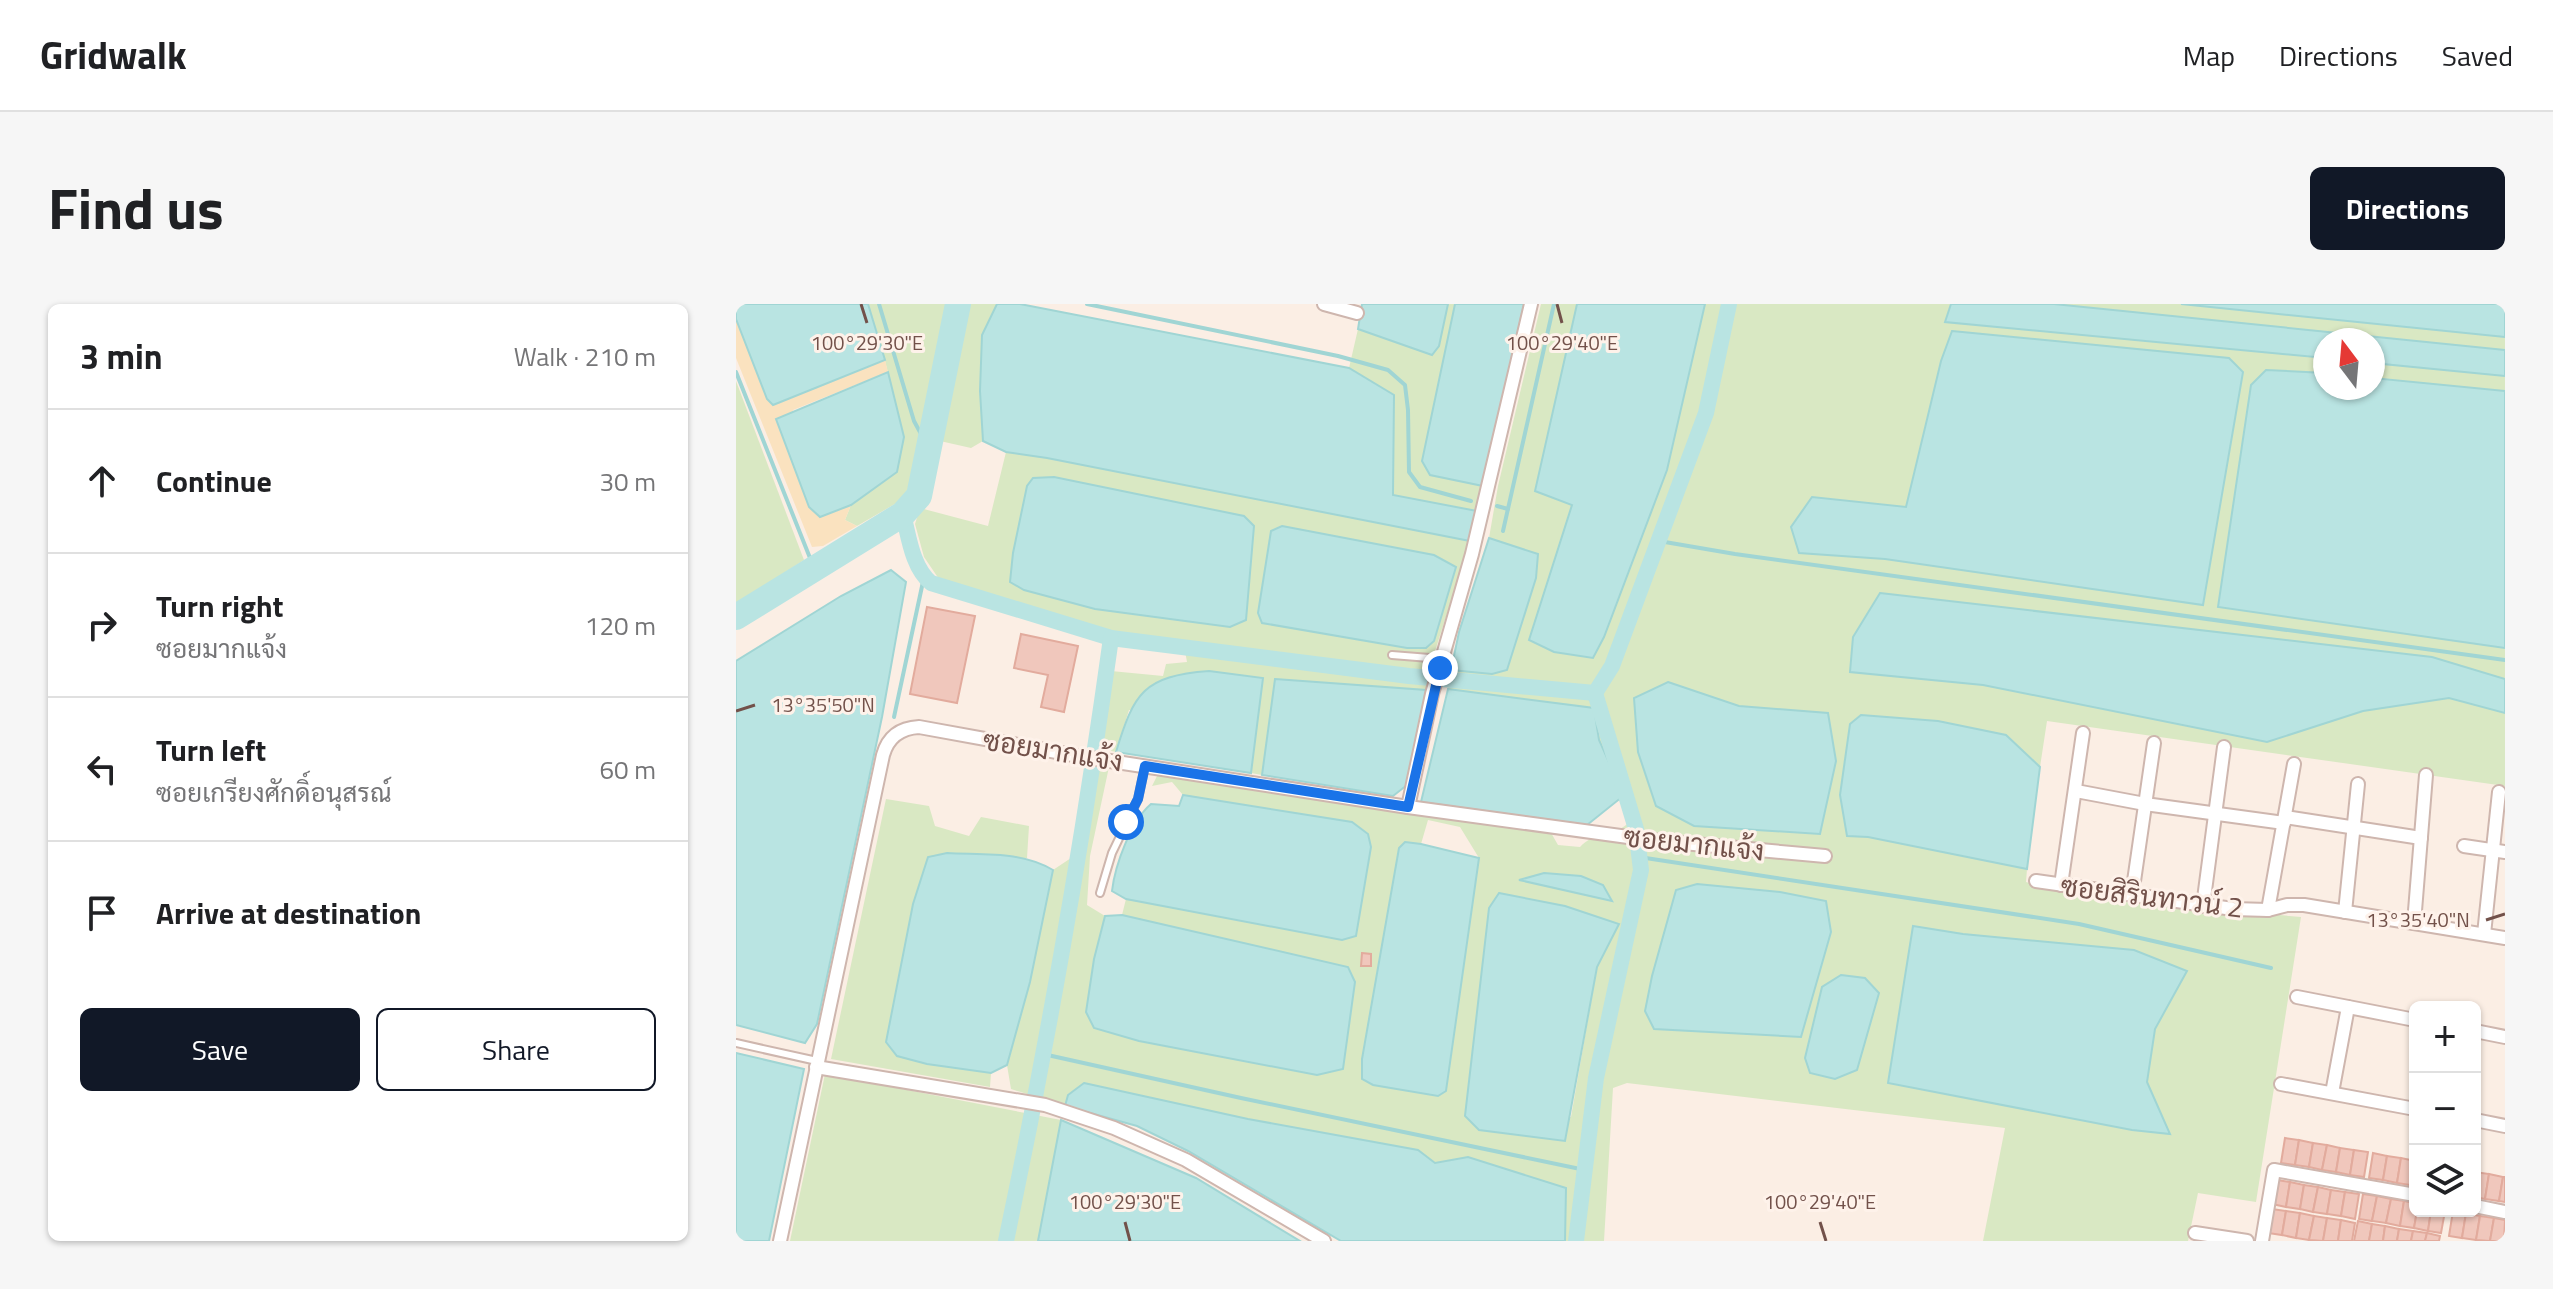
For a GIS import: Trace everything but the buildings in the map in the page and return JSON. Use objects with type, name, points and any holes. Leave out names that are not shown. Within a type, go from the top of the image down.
[{"type":"street","points":[[1324,304],[1357,313]]},
{"type":"street","points":[[1408,807],[1432,694],[1472,554],[1531,304]]},
{"type":"street","name":"ซอยมากแจ้ง","points":[[780,1241],[887,742],[901,731],[919,727],[1084,757],[1408,807],[1650,840],[1825,856]]},
{"type":"street","points":[[2061,885],[2083,733]]},
{"type":"street","points":[[2132,895],[2154,743]]},
{"type":"street","points":[[2203,906],[2224,747]]},
{"type":"street","points":[[2268,910],[2294,764]]},
{"type":"street","points":[[2414,923],[2426,775]]},
{"type":"street","points":[[2345,912],[2358,784]]},
{"type":"street","points":[[2076,791],[2145,804],[2421,838]]},
{"type":"street","points":[[2484,934],[2499,851],[2499,792]]},
{"type":"street","points":[[2464,846],[2499,851]]},
{"type":"street","name":"ซอยสิรินทาวน์ 2","points":[[2036,881],[2203,906],[2268,910],[2304,905],[2505,938]]},
{"type":"street","points":[[2297,997],[2409,1019]]},
{"type":"street","points":[[2332,1093],[2348,1007]]},
{"type":"street","points":[[2481,1032],[2505,1037]]},
{"type":"street","points":[[816,1064],[1045,1105],[1114,1128],[1186,1160],[1324,1241]]},
{"type":"street","points":[[2281,1084],[2409,1108]]},
{"type":"street","points":[[2481,1121],[2505,1126]]},
{"type":"street","points":[[2262,1241],[2274,1170],[2409,1194]]},
{"type":"street","points":[[2481,1207],[2505,1212]]},
{"type":"street","points":[[2195,1233],[2247,1241]]},
{"type":"lane","points":[[1392,655],[1441,664]]},
{"type":"lane","points":[[1100,893],[1112,853],[1138,799],[1145,766]]},
{"type":"lane","points":[[736,1043],[816,1064]]},
{"type":"green space","points":[[868,304],[953,304],[920,471],[900,501],[857,526],[845,520],[851,505],[862,497],[904,437]]},
{"type":"green space","points":[[966,304],[997,304],[982,335],[980,391],[983,441],[971,448],[940,441]]},
{"type":"green space","points":[[1448,304],[1455,304],[1442,364],[1430,475],[1483,486],[1477,511],[1393,495],[1394,395],[1349,368],[1358,329],[1432,354],[1439,346]]},
{"type":"green space","points":[[1541,304],[1577,304],[1535,491],[1573,504],[1529,640],[1592,658],[1604,637],[1667,470],[1705,304],[1951,304],[1946,322],[2313,357],[2313,372],[2267,370],[2218,607],[2505,648],[2505,679],[2432,657],[1880,593],[1853,637],[1851,672],[1983,685],[2267,742],[2363,711],[2449,698],[2505,713],[2505,786],[2047,721],[2040,767],[2006,735],[1938,721],[1862,715],[1850,724],[1847,836],[1868,837],[2027,869],[2026,882],[2080,897],[2301,917],[2256,1202],[2198,1193],[2188,1241],[1983,1241],[2005,1128],[1627,1083],[1613,1088],[1604,1241],[1565,1241],[1566,1188],[1468,1157],[1435,1163],[1418,1150],[1248,1119],[1085,1083],[1065,1106],[1011,1089],[1007,1065],[1030,982],[1053,870],[1071,858],[1089,766],[1109,767],[1090,856],[1087,905],[1105,916],[1094,959],[1086,1012],[1348,967],[1122,915],[1126,899],[1342,940],[1356,936],[1371,847],[1352,822],[1183,795],[1172,782],[1152,786],[1159,772],[1550,831],[1558,845],[1580,847],[1629,822],[1617,780],[1599,740],[1593,708],[1448,689],[1451,670],[1492,674],[1499,543],[1489,538],[1498,486]],"holes":[[[1941,361],[2203,605],[1885,559],[1799,552],[1812,497],[1906,507]],[[1668,682],[1739,706],[1828,713],[1638,752]],[[1428,820],[1460,827],[1479,858],[1373,1085],[1362,1079],[1362,1059],[1399,848],[1405,842],[1421,844]],[[1676,890],[1826,901],[1831,932],[1801,1037],[1645,1011]],[[1489,909],[1618,925],[1597,967],[1571,1117],[1479,1130],[1465,1116]],[[1913,926],[2187,971],[2155,1029],[2147,1082],[2169,1134],[2132,1130],[1888,1083]]]},
{"type":"green space","points":[[2054,304],[2181,304],[2505,337],[2505,350],[2385,338],[2385,328],[2313,328],[2313,330]]},
{"type":"green space","points":[[2385,364],[2505,376],[2505,391],[2385,379]]},
{"type":"green space","points":[[736,381],[804,560],[736,604]]},
{"type":"green space","points":[[1006,452],[1470,541],[1430,667],[1426,690],[1276,679],[1262,775],[1251,773],[1257,726],[1129,710],[1116,752],[1091,746],[1111,671],[1163,676],[1166,664],[1187,662],[1183,640],[1098,632],[941,582],[924,557],[915,524],[920,508],[988,526]]},
{"type":"green space","points":[[886,799],[929,806],[935,826],[969,836],[981,817],[1029,826],[1027,858],[928,857],[913,904],[886,1042],[897,1056],[927,1064],[991,1073],[990,1087],[831,1059]]},
{"type":"green space","points":[[825,1074],[1061,1120],[1038,1241],[790,1241]]},
{"type":"sand","points":[[736,319],[767,399],[773,405],[885,360],[888,372],[793,410],[821,517],[851,505],[845,520],[857,526],[823,546],[812,547],[736,358]]},
{"type":"water","points":[[736,304],[868,304],[885,360],[773,405],[767,399],[736,319]]},
{"type":"water","points":[[997,304],[1020,304],[1349,368],[1394,395],[1393,495],[1477,511],[1470,541],[1006,452],[983,441],[980,391],[982,335]]},
{"type":"water","points":[[1362,304],[1448,304],[1439,346],[1432,355],[1358,329]]},
{"type":"water","points":[[1455,304],[1524,304],[1483,486],[1430,475],[1422,461]]},
{"type":"water","points":[[1577,304],[1705,304],[1667,470],[1604,637],[1593,658],[1554,652],[1529,640],[1572,505],[1535,491]]},
{"type":"water","points":[[1951,304],[2054,304],[2313,330],[2313,357],[1945,322]]},
{"type":"water","points":[[2181,304],[2505,304],[2505,337]]},
{"type":"water","points":[[1952,331],[2229,358],[2243,372],[2203,605],[1885,559],[1799,553],[1791,527],[1812,497],[1906,507],[1941,361]]},
{"type":"water","points":[[2385,338],[2505,350],[2505,376],[2385,364]]},
{"type":"water","points":[[2266,370],[2313,372],[2313,400],[2385,400],[2385,379],[2505,391],[2505,648],[2218,607],[2251,385]]},
{"type":"water","points":[[888,372],[904,437],[897,472],[851,505],[820,517],[809,507],[776,419]]},
{"type":"water","points":[[1054,477],[1244,516],[1254,526],[1246,620],[1230,627],[1095,609],[1024,590],[1010,582],[1027,486],[1033,478]]},
{"type":"water","points":[[1282,526],[1434,555],[1456,567],[1434,641],[1426,648],[1407,648],[1262,623],[1258,613],[1271,531]]},
{"type":"water","points":[[1489,538],[1538,554],[1536,578],[1507,670],[1492,674],[1451,670],[1459,632]]},
{"type":"water","points":[[891,570],[906,582],[882,717],[817,1024],[805,1043],[736,1025],[736,661],[841,596]]},
{"type":"water","points":[[1880,593],[2432,657],[2505,679],[2505,713],[2449,698],[2363,711],[2267,742],[1983,685],[1850,672],[1853,637]]},
{"type":"water","points":[[1209,671],[1263,678],[1251,773],[1116,752],[1129,715],[1144,691],[1169,677]]},
{"type":"water","points":[[1275,679],[1426,690],[1407,785],[1393,796],[1262,775]]},
{"type":"water","points":[[1668,682],[1739,706],[1828,713],[1836,761],[1820,834],[1694,826],[1656,806],[1638,752],[1634,698]]},
{"type":"water","points":[[1448,689],[1594,708],[1599,740],[1622,797],[1587,825],[1421,802]]},
{"type":"water","points":[[1861,715],[1938,721],[2006,735],[2040,767],[2027,869],[1868,837],[1847,836],[1840,795],[1850,724]]},
{"type":"water","points":[[1183,795],[1352,822],[1368,834],[1371,847],[1356,936],[1342,940],[1126,899],[1112,891],[1125,844],[1137,821],[1151,804],[1179,806]]},
{"type":"water","points":[[1405,842],[1479,858],[1446,1091],[1438,1096],[1373,1085],[1362,1079],[1362,1059],[1399,848]]},
{"type":"water","points":[[947,853],[1015,857],[1053,870],[1030,982],[1007,1065],[991,1073],[927,1064],[897,1056],[886,1042],[913,904],[928,857]]},
{"type":"water","points":[[1544,873],[1581,876],[1603,885],[1612,901],[1519,880]]},
{"type":"water","points":[[1697,884],[1780,892],[1826,901],[1831,932],[1801,1037],[1654,1029],[1645,1011],[1676,890]]},
{"type":"water","points":[[1499,893],[1565,906],[1619,924],[1597,967],[1565,1141],[1479,1130],[1465,1116],[1489,908]]},
{"type":"water","points":[[1122,915],[1348,967],[1355,982],[1343,1069],[1317,1075],[1139,1041],[1094,1028],[1086,1012],[1094,959],[1105,916]]},
{"type":"water","points":[[1913,926],[1963,934],[2134,950],[2187,971],[2155,1029],[2147,1082],[2170,1134],[2132,1130],[1888,1083]]},
{"type":"water","points":[[1841,975],[1865,978],[1879,993],[1857,1070],[1835,1079],[1810,1073],[1805,1058],[1822,987]]},
{"type":"water","points":[[736,1053],[804,1069],[769,1241],[736,1241]]},
{"type":"water","points":[[1084,1083],[1248,1119],[1418,1150],[1435,1163],[1468,1157],[1566,1188],[1565,1241],[1341,1241],[1188,1151],[1137,1126],[1065,1106],[1068,1095]]},
{"type":"water","points":[[1061,1120],[1196,1178],[1300,1241],[1038,1241]]},
{"type":"waterway","points":[[879,304],[914,421],[928,447]]},
{"type":"waterway","points":[[736,617],[903,514],[919,496],[958,304]]},
{"type":"waterway","points":[[1087,304],[1338,356],[1388,370],[1405,385],[1409,472],[1420,487],[1471,501]]},
{"type":"waterway","points":[[1503,531],[1554,304]]},
{"type":"waterway","points":[[903,514],[915,560],[931,583],[1111,638],[1409,676],[1595,693],[1612,666],[1706,413],[1729,304]]},
{"type":"waterway","points":[[736,372],[814,568]]},
{"type":"waterway","points":[[1497,506],[1508,509]]},
{"type":"waterway","points":[[1659,541],[2505,660]]},
{"type":"waterway","points":[[894,717],[924,577]]},
{"type":"waterway","points":[[1006,1241],[1064,941],[1111,638]]},
{"type":"waterway","points":[[1576,1241],[1596,1078],[1641,870],[1636,829],[1595,693]]},
{"type":"waterway","points":[[1639,857],[2079,924],[2271,968]]},
{"type":"waterway","points":[[1043,1054],[1585,1170]]},
{"type":"route","points":[[1126,822],[1138,799],[1145,766],[1408,807],[1440,668]]}]
